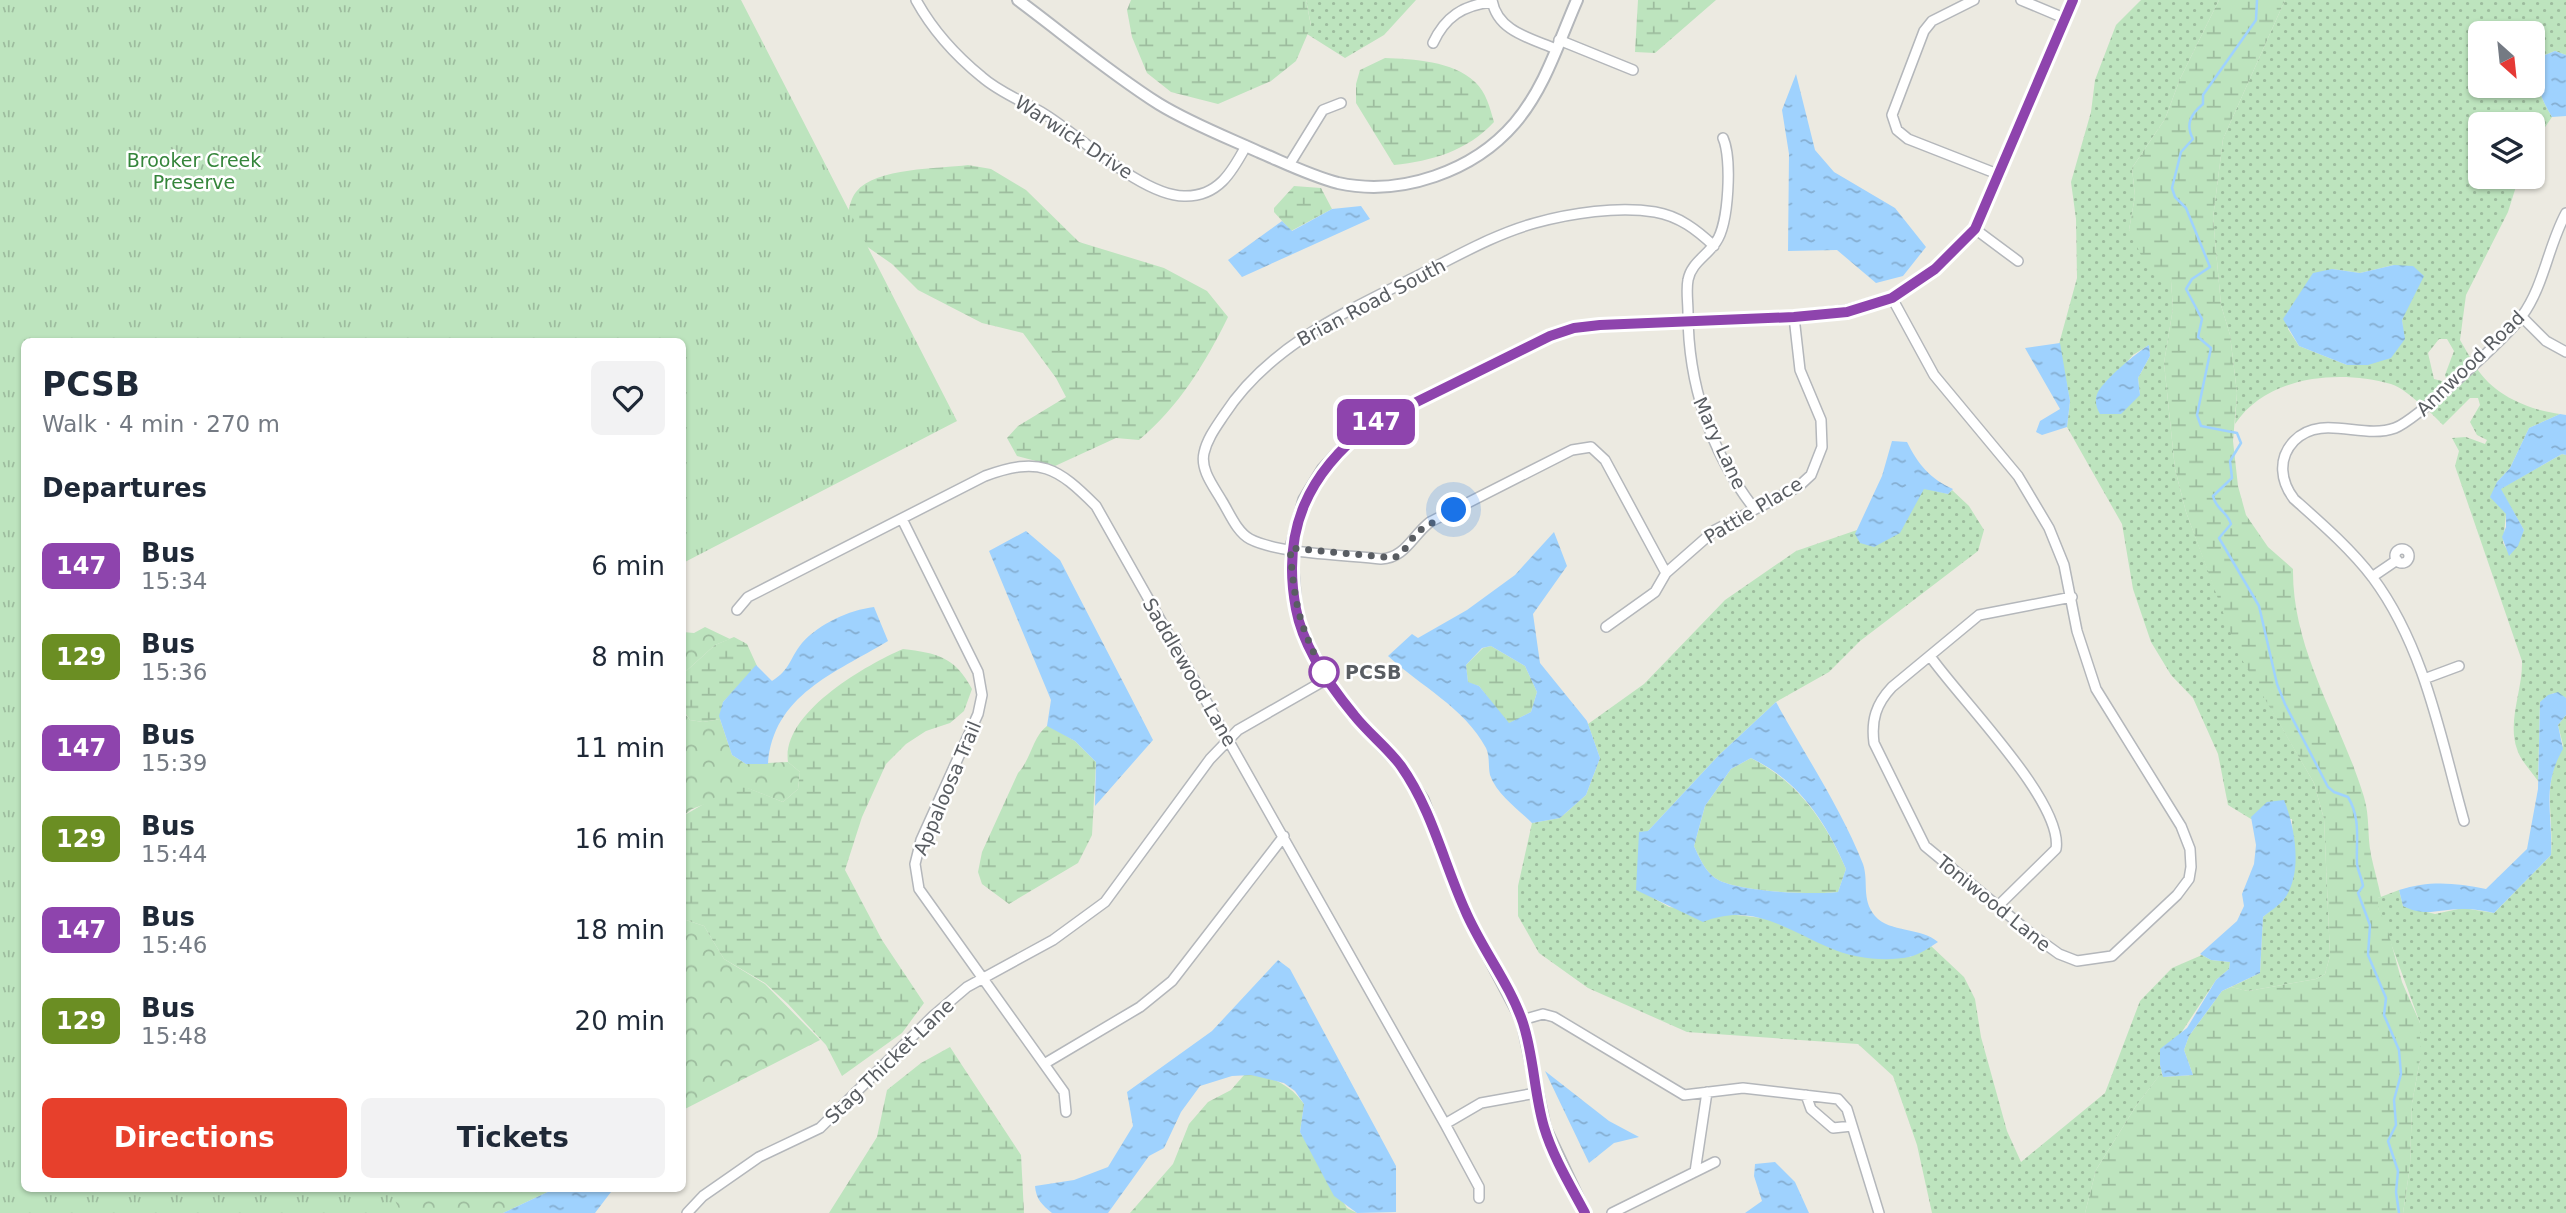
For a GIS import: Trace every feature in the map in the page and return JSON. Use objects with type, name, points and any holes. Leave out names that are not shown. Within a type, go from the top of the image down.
[{"type":"street","name":"Warwick Drive","points":[[916,0],[942,39],[985,80],[1050,117],[1092,149],[1157,188],[1181,196],[1210,190],[1231,174],[1246,146]]},
{"type":"street","points":[[1018,0],[1161,105],[1289,165],[1337,182],[1382,187],[1416,181],[1454,169],[1485,151],[1515,123],[1534,98],[1577,0]]},
{"type":"street","points":[[1974,0],[1931,21],[1924,31],[1892,115],[1897,130],[1908,139],[2000,175]]},
{"type":"street","points":[[2021,0],[2064,18]]},
{"type":"street","points":[[1585,1213],[1556,1157],[1536,1093],[1522,1020],[1465,912],[1423,800],[1399,764],[1354,716],[1327,679],[1304,637],[1296,611],[1290,548],[1304,500],[1323,469],[1349,441],[1370,425],[1562,332],[1600,325],[1794,317],[1847,312],[1892,298],[1935,269],[1975,229],[2073,0]]},
{"type":"street","points":[[1433,43],[1440,27],[1455,13],[1492,1],[1502,22],[1512,30],[1633,70]]},
{"type":"street","points":[[1289,165],[1323,110],[1333,103],[1341,103]]},
{"type":"street","name":"Mary Lane","points":[[1723,138],[1729,151],[1724,222],[1722,233],[1714,246],[1695,265],[1688,279],[1688,353],[1696,397],[1742,493],[1753,507]]},
{"type":"street","name":"Brian Road South","points":[[1667,573],[1605,460],[1591,447],[1572,450],[1430,522],[1417,532],[1402,553],[1394,558],[1290,548],[1248,538],[1237,527],[1203,465],[1204,453],[1210,436],[1253,376],[1286,348],[1315,329],[1489,240],[1535,223],[1583,214],[1630,210],[1657,212],[1686,223],[1714,246]]},
{"type":"street","name":"Annwood Road","points":[[2464,821],[2424,679],[2397,616],[2372,578],[2294,499],[2284,485],[2282,467],[2294,440],[2313,429],[2329,427],[2352,432],[2376,432],[2394,429],[2411,420],[2522,317],[2566,214]]},
{"type":"street","points":[[1975,229],[2018,261]]},
{"type":"street","name":"Toniwood Lane","points":[[1892,298],[1934,375],[2018,476],[2049,528],[2064,565],[2072,597],[2077,631],[2096,689],[2181,826],[2190,849],[2189,879],[2177,895],[2112,956],[2077,961],[2059,954],[2034,936],[1925,846],[1874,743],[1872,727],[1881,699],[1979,615],[2072,597]]},
{"type":"street","name":"Pattie Place","points":[[1606,627],[1655,592],[1667,573],[1715,530],[1753,507],[1798,486],[1811,475],[1822,447],[1821,419],[1800,370],[1794,317]]},
{"type":"street","points":[[2522,317],[2546,341],[2566,352]]},
{"type":"street","name":"Saddlewood Lane","points":[[737,610],[748,597],[985,476],[1013,466],[1040,466],[1067,477],[1096,506],[1445,1124],[1479,1187],[1479,1198]]},
{"type":"street","name":"Appaloosa Trail","points":[[902,519],[978,672],[982,695],[978,714],[921,840],[915,863],[919,889],[981,980],[1064,1092],[1066,1112]]},
{"type":"street","points":[[2372,578],[2396,560]]},
{"type":"street","points":[[1930,656],[2008,752],[2050,817],[2058,838],[2056,849],[1999,905]]},
{"type":"street","points":[[2424,679],[2459,666]]},
{"type":"street","name":"Stag Thicket Lane","points":[[687,1213],[703,1196],[759,1157],[820,1128],[933,1016],[967,987],[1053,940],[1105,902],[1210,759],[1238,730],[1327,679]]},
{"type":"street","points":[[1044,1064],[1140,1007],[1172,981],[1284,836]]},
{"type":"street","points":[[1522,1020],[1543,1014],[1554,1017],[1684,1095],[1743,1088],[1838,1099],[1847,1109],[1879,1213]]},
{"type":"street","points":[[1695,1172],[1707,1092]]},
{"type":"street","points":[[1445,1124],[1481,1103],[1536,1093]]},
{"type":"street","points":[[1806,1096],[1811,1109],[1833,1128],[1852,1126]]},
{"type":"street","points":[[1612,1213],[1716,1162]]},
{"type":"green space","name":"Brooker Creek Preserve","points":[[0,0],[741,0],[957,421],[686,561],[686,338],[21,338],[21,1192],[391,1192],[401,1213],[0,1213]]},
{"type":"green space","points":[[1131,0],[1306,0],[1311,26],[1296,61],[1271,81],[1218,104],[1171,92],[1147,73],[1132,37],[1127,10]]},
{"type":"green space","points":[[1306,0],[1416,0],[1384,35],[1345,58],[1307,34],[1311,25]]},
{"type":"green space","points":[[1638,0],[1716,0],[1655,53],[1635,52]]},
{"type":"green space","points":[[2141,0],[2219,0],[2180,79],[2165,119],[2132,168],[2135,196],[2129,230],[2171,281],[2173,308],[2164,363],[2175,469],[2186,512],[2239,653],[2314,783],[2324,819],[2330,956],[2325,974],[2316,979],[2248,991],[2231,987],[2260,973],[2263,917],[2284,899],[2294,875],[2292,819],[2251,819],[2228,805],[2218,754],[2193,698],[2171,675],[2151,642],[2133,589],[2122,524],[2067,427],[2070,401],[2059,344],[2077,278],[2076,219],[2071,182],[2091,112],[2095,80],[2116,25]],"holes":[[[2149,345],[2150,356],[2138,378],[2140,395],[2118,372],[2133,355]]]},
{"type":"green space","points":[[2219,0],[2285,0],[2223,139],[2213,218],[2221,305],[2230,335],[2237,393],[2233,441],[2238,486],[2246,515],[2268,547],[2293,569],[2300,629],[2364,797],[2371,855],[2381,897],[2378,898],[2378,908],[2386,924],[2402,982],[2420,1023],[2420,1060],[2412,1103],[2410,1166],[2403,1213],[2085,1213],[2096,1170],[2136,1106],[2161,1073],[2164,1077],[2193,1075],[2184,1050],[2189,1036],[2222,991],[2231,987],[2248,991],[2316,979],[2325,974],[2330,956],[2324,819],[2314,783],[2238,653],[2186,512],[2175,469],[2164,363],[2173,308],[2171,281],[2150,274],[2129,230],[2135,196],[2132,168],[2165,119],[2180,79]]},
{"type":"green space","points":[[2285,0],[2566,0],[2566,55],[2555,51],[2545,55],[2545,21],[2468,21],[2468,98],[2543,98],[2552,117],[2545,127],[2545,112],[2468,112],[2468,189],[2515,189],[2508,212],[2466,295],[2460,340],[2471,359],[2447,381],[2445,375],[2454,351],[2447,339],[2439,339],[2428,353],[2434,379],[2446,382],[2422,405],[2391,384],[2370,379],[2327,377],[2284,386],[2265,395],[2235,424],[2237,393],[2230,335],[2221,305],[2213,218],[2223,139]],"holes":[[[2394,265],[2410,300],[2402,320],[2404,339],[2347,365],[2299,346],[2288,329],[2293,308],[2301,293],[2332,269],[2360,273]]]},
{"type":"green space","points":[[1385,58],[1432,62],[1466,75],[1482,90],[1494,122],[1484,132],[1448,153],[1422,161],[1394,165],[1356,103],[1356,84],[1360,70]]},
{"type":"green space","points":[[968,165],[991,169],[1026,190],[1079,242],[1164,268],[1207,291],[1228,317],[1190,383],[1166,414],[1139,440],[1116,438],[1055,466],[1017,456],[1007,438],[1018,426],[1066,397],[1056,378],[1023,333],[982,323],[918,290],[892,264],[859,241],[845,223],[856,192],[865,184],[909,171]]},
{"type":"green space","points":[[1294,186],[1321,188],[1332,209],[1291,231],[1274,212],[1274,208]]},
{"type":"green space","points":[[2476,367],[2492,386],[2513,400],[2560,414],[2529,428],[2510,468],[2497,482],[2506,514],[2503,543],[2510,555],[2524,530],[2500,489],[2562,454],[2566,455],[2566,698],[2553,693],[2540,702],[2538,781],[2521,757],[2514,739],[2514,717],[2522,661],[2455,466],[2459,451],[2452,438],[2466,437],[2485,444],[2487,440],[2477,435],[2470,422],[2480,405],[2478,398],[2470,398],[2443,425],[2429,411]]},
{"type":"green space","points":[[1924,488],[1948,494],[1952,490],[1969,506],[1984,530],[1978,551],[1860,641],[1829,672],[1776,702],[1719,755],[1648,831],[1655,899],[1669,907],[1770,919],[1800,932],[1910,957],[1931,946],[1964,977],[1975,999],[1981,1037],[2007,1131],[2021,1162],[2105,1093],[2140,1001],[2172,968],[2202,955],[2211,960],[2230,962],[2229,969],[2216,980],[2160,1065],[2162,1072],[2136,1106],[2096,1170],[2085,1213],[1932,1213],[1917,1145],[1893,1076],[1858,1044],[1687,1032],[1588,988],[1539,953],[1518,916],[1518,886],[1532,823],[1560,818],[1586,795],[1600,758],[1588,724],[1644,684],[1725,600],[1796,551],[1857,530],[1856,534]]},
{"type":"green space","points":[[705,627],[730,639],[715,645],[686,671],[686,632],[694,633]]},
{"type":"green space","points":[[734,637],[747,644],[757,666],[723,702],[720,719],[703,722],[690,720],[686,714],[686,671],[715,645]]},
{"type":"green space","points":[[1491,646],[1525,666],[1537,692],[1531,712],[1508,724],[1479,686],[1468,683],[1466,665],[1483,648]]},
{"type":"green space","points":[[903,649],[944,658],[959,670],[972,689],[964,711],[950,723],[926,731],[906,744],[886,764],[862,817],[845,870],[882,940],[924,1003],[902,1033],[842,1076],[826,1045],[788,1004],[765,983],[724,959],[704,926],[686,920],[686,814],[733,787],[748,788],[783,802],[798,789],[800,772],[788,762],[789,744],[798,726],[829,693],[887,656]]},
{"type":"green space","points":[[686,715],[690,720],[703,722],[720,719],[732,755],[746,764],[788,762],[800,772],[798,789],[783,802],[747,788],[686,814]]},
{"type":"green space","points":[[2566,715],[2566,1213],[2403,1213],[2410,1166],[2412,1103],[2420,1060],[2420,1023],[2378,908],[2378,898],[2399,890],[2403,906],[2435,914],[2463,908],[2494,913],[2551,855],[2550,787],[2563,745],[2558,725]]},
{"type":"green space","points":[[1048,725],[1075,741],[1096,762],[1092,835],[1078,863],[1009,904],[982,884],[978,872],[982,852],[1018,773],[1039,735]]},
{"type":"green space","points":[[1751,758],[1797,791],[1819,819],[1846,869],[1838,892],[1793,893],[1739,887],[1715,878],[1705,868],[1694,846],[1705,806],[1731,769]]},
{"type":"green space","points":[[686,920],[704,926],[724,959],[765,984],[820,1040],[686,1108]]},
{"type":"green space","points":[[950,1047],[1021,1155],[1024,1213],[829,1213],[877,1137],[887,1090],[921,1063]]},
{"type":"green space","points":[[1244,1075],[1270,1078],[1292,1091],[1304,1104],[1300,1132],[1347,1208],[1357,1213],[1130,1213],[1173,1164],[1189,1124],[1208,1102],[1231,1090]]},
{"type":"green space","points":[[302,1192],[548,1192],[503,1213],[127,1213]]},
{"type":"water","points":[[2555,51],[2566,55],[2566,116],[2552,117],[2542,98],[2545,98],[2545,55]]},
{"type":"water","points":[[1796,74],[1815,150],[1834,172],[1895,208],[1926,247],[1903,276],[1876,283],[1837,250],[1788,251],[1789,154],[1782,110]]},
{"type":"water","points":[[1361,206],[1370,219],[1242,277],[1228,260],[1282,221],[1292,231],[1332,209]]},
{"type":"water","points":[[2394,265],[2413,266],[2424,276],[2402,320],[2405,339],[2391,358],[2368,365],[2347,365],[2299,346],[2283,319],[2313,273],[2332,269],[2360,273]]},
{"type":"water","points":[[2060,343],[2070,401],[2067,427],[2042,435],[2036,432],[2040,421],[2060,409],[2025,348]]},
{"type":"water","points":[[2149,345],[2150,356],[2138,378],[2140,395],[2121,414],[2100,414],[2096,401],[2102,386]]},
{"type":"water","points":[[2560,414],[2566,415],[2566,455],[2562,454],[2501,489],[2524,530],[2518,546],[2509,556],[2502,537],[2506,527],[2506,514],[2490,497],[2497,482],[2510,468],[2529,428]]},
{"type":"water","points":[[1892,441],[1907,442],[1926,470],[1953,489],[1948,494],[1924,489],[1900,533],[1874,547],[1860,543],[1855,534],[1882,476]]},
{"type":"water","points":[[1026,531],[1060,560],[1153,740],[1095,806],[1096,762],[1075,741],[1047,726],[1051,700],[989,551]]},
{"type":"water","points":[[1554,532],[1567,566],[1533,614],[1540,663],[1587,721],[1600,758],[1586,795],[1560,818],[1532,823],[1508,801],[1493,782],[1486,748],[1466,721],[1388,656],[1412,634],[1418,638],[1467,610],[1515,575]],"holes":[[[1491,646],[1525,666],[1537,692],[1531,712],[1509,723],[1479,686],[1468,682],[1466,665],[1482,648]]]},
{"type":"water","points":[[874,607],[888,641],[828,676],[794,703],[781,720],[772,740],[768,764],[746,764],[732,755],[719,716],[723,702],[756,665],[772,681],[786,668],[802,643],[817,630],[845,615]]},
{"type":"water","points":[[2558,692],[2566,698],[2566,715],[2558,725],[2563,749],[2556,763],[2550,788],[2551,855],[2494,913],[2465,909],[2426,912],[2403,906],[2399,890],[2410,887],[2443,884],[2486,889],[2527,849],[2538,789],[2540,702],[2548,695]]},
{"type":"water","points":[[1776,702],[1854,843],[1865,871],[1868,903],[1875,916],[1889,925],[1923,934],[1938,942],[1909,957],[1858,957],[1753,916],[1737,915],[1703,922],[1636,890],[1639,832],[1648,831],[1719,755]],"holes":[[[1751,758],[1768,767],[1809,804],[1829,835],[1846,869],[1838,892],[1793,893],[1739,887],[1715,878],[1703,864],[1694,846],[1705,806],[1731,769]]]},
{"type":"water","points":[[2284,800],[2294,836],[2294,876],[2285,898],[2263,917],[2260,973],[2222,991],[2189,1036],[2184,1050],[2193,1075],[2163,1077],[2160,1049],[2187,1028],[2216,980],[2229,969],[2230,962],[2211,960],[2200,954],[2237,921],[2244,906],[2242,894],[2254,864],[2256,845],[2251,817],[2267,802]]},
{"type":"water","points":[[1278,960],[1290,969],[1396,1166],[1396,1212],[1357,1213],[1334,1196],[1300,1132],[1304,1104],[1295,1091],[1284,1083],[1251,1075],[1232,1076],[1200,1086],[1181,1112],[1164,1148],[1149,1156],[1108,1213],[1052,1213],[1045,1207],[1038,1198],[1035,1186],[1074,1180],[1108,1167],[1133,1126],[1127,1092],[1212,1031]]},
{"type":"water","points":[[1545,1071],[1609,1121],[1639,1137],[1614,1143],[1589,1163]]},
{"type":"water","points":[[1775,1162],[1795,1182],[1809,1213],[1745,1213],[1762,1201],[1754,1176],[1755,1164]]},
{"type":"water","points":[[548,1192],[611,1192],[595,1213],[503,1213]]},
{"type":"waterway","points":[[2257,0],[2256,20],[2203,95],[2203,104],[2190,120],[2193,139],[2181,152],[2172,188],[2175,197],[2186,208],[2210,267],[2192,279],[2186,289],[2202,319],[2198,337],[2211,348],[2197,415],[2201,426],[2237,433],[2241,443],[2230,461],[2232,478],[2213,496],[2231,524],[2219,538],[2259,606],[2277,684],[2285,704],[2328,787],[2348,797],[2355,813],[2357,864],[2363,886],[2358,893],[2370,925],[2368,955],[2386,998],[2384,1015],[2399,1050],[2401,1074],[2394,1100],[2396,1125],[2388,1141],[2398,1171],[2396,1192],[2399,1213]]},
{"type":"bus line","name":"147","points":[[1585,1213],[1556,1157],[1545,1128],[1522,1020],[1465,912],[1423,800],[1399,764],[1354,716],[1327,679],[1304,637],[1296,611],[1290,548],[1304,500],[1323,469],[1349,441],[1370,425],[1550,336],[1574,328],[1600,325],[1794,317],[1847,312],[1892,298],[1935,269],[1975,229],[2073,0]]},
{"type":"place","name":"PCSB","points":[[1324,672]]},
{"type":"route","points":[[1324,672],[1327,679],[1304,637],[1296,611],[1290,548],[1381,559],[1394,558],[1402,553],[1417,532],[1454,510]]}]
